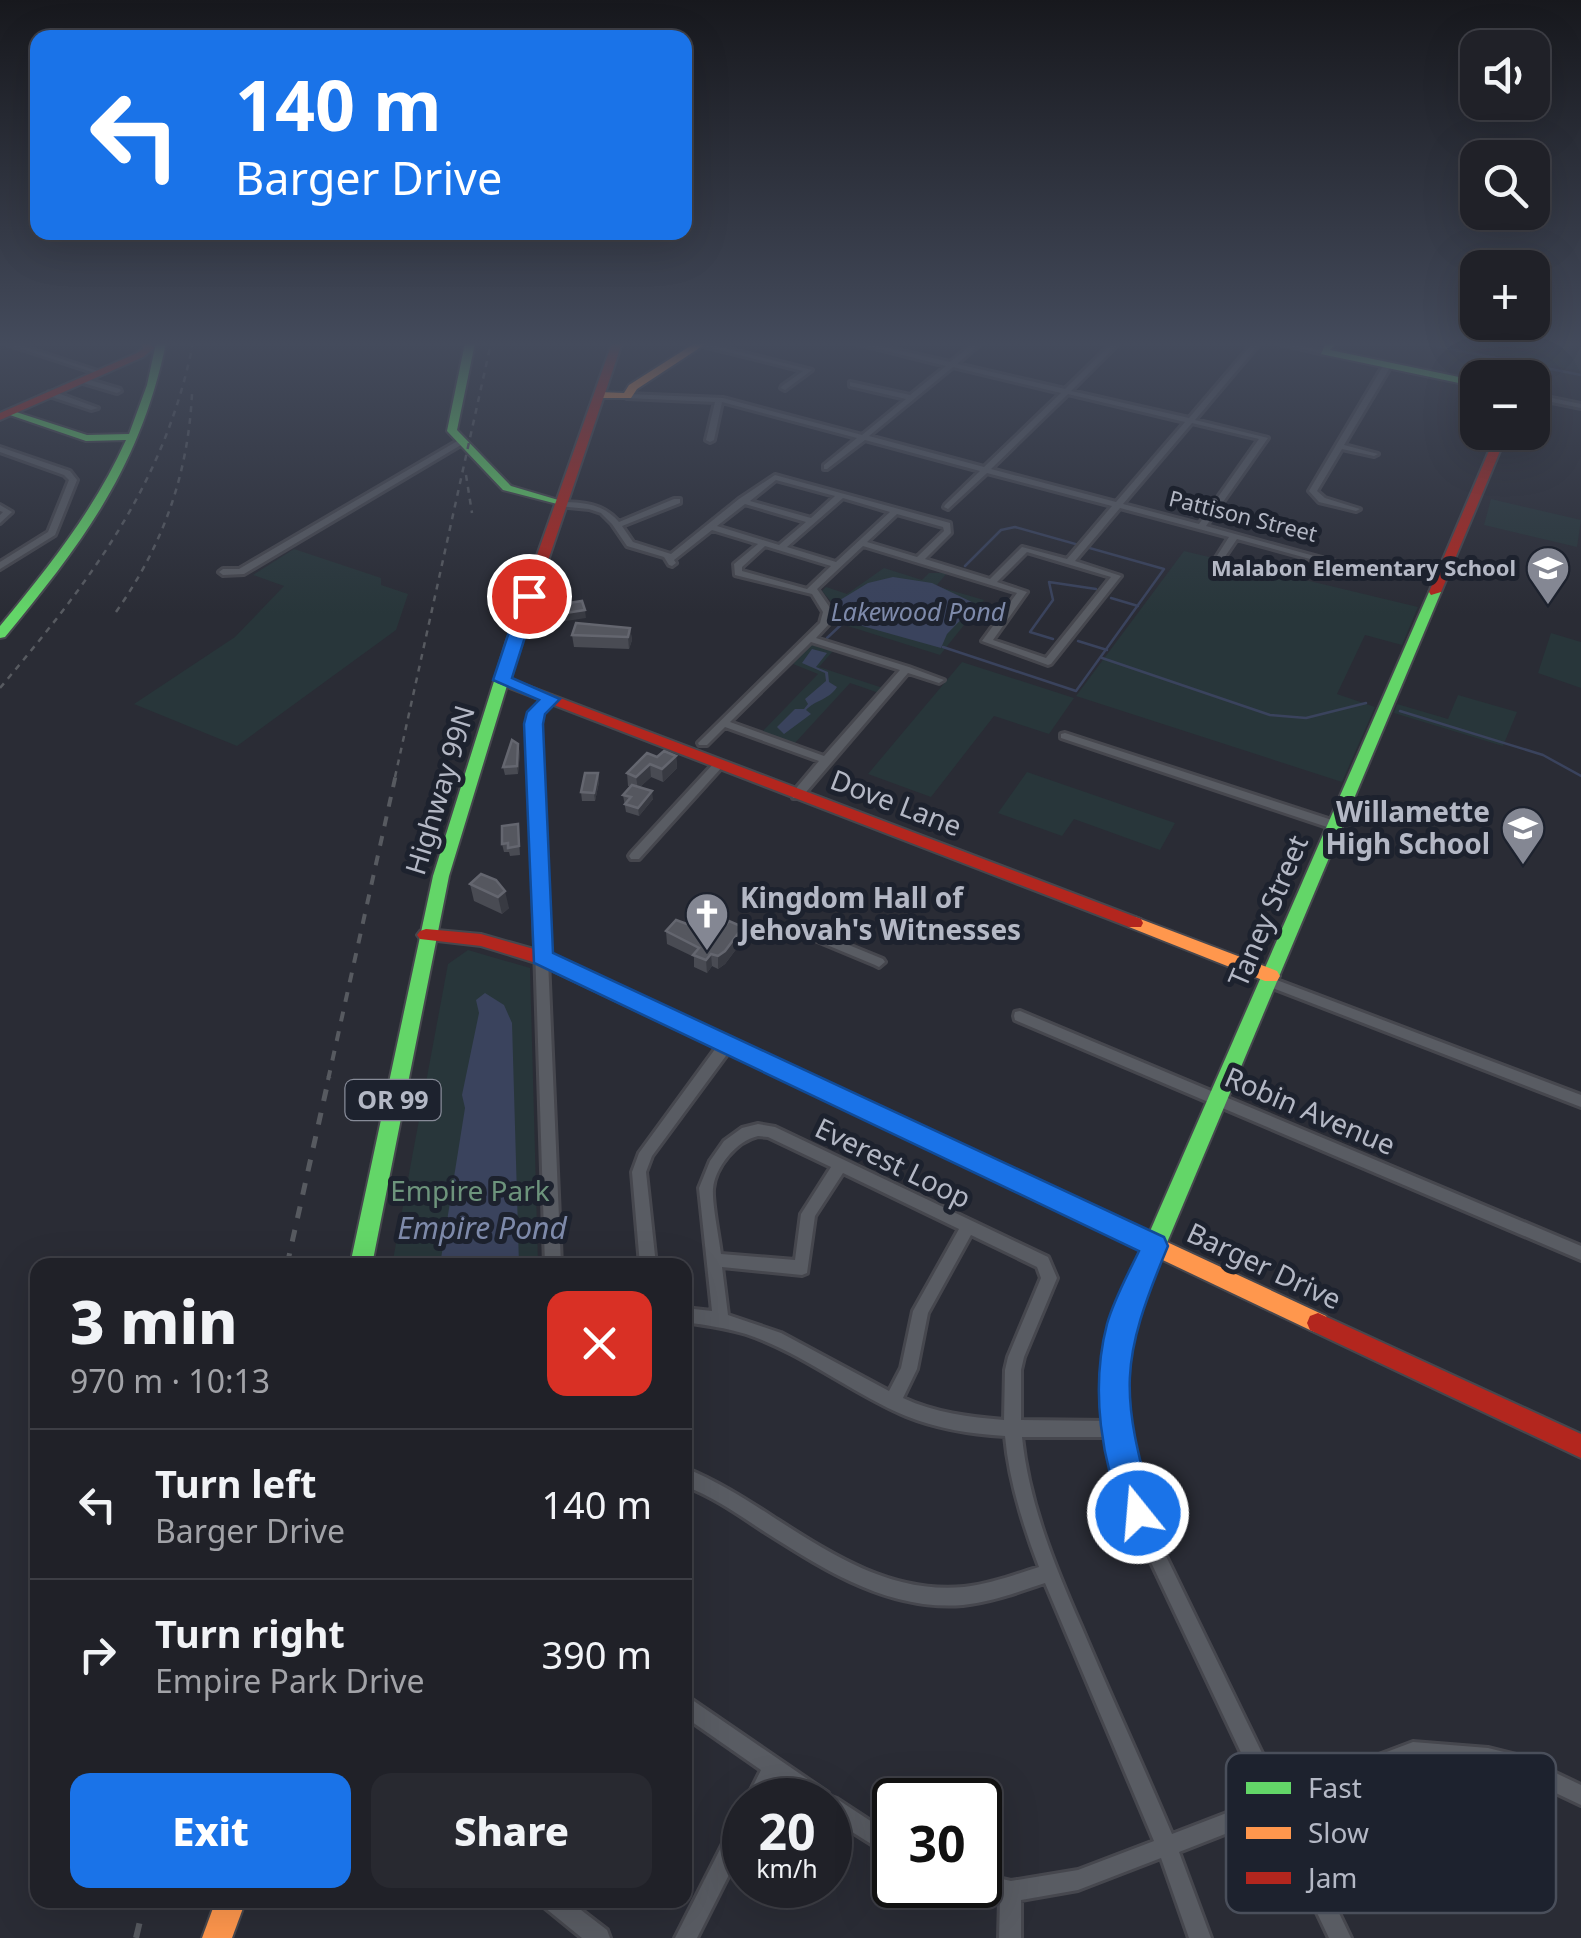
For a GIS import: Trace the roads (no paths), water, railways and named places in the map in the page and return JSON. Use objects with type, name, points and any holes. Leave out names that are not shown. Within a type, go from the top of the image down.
[{"type":"street","points":[[71,433],[86,438],[134,436]]},
{"type":"street","points":[[457,433],[507,488],[561,504],[602,510],[621,524],[630,544],[671,561],[775,477],[949,527],[919,560]]},
{"type":"street","name":"Highway 99N","points":[[362,1258],[426,935],[502,680],[586,433]]},
{"type":"street","points":[[710,440],[711,433]]},
{"type":"street","name":"Pattison Street","points":[[840,433],[1350,566]]},
{"type":"street","points":[[827,467],[867,433]]},
{"type":"street","points":[[948,506],[1024,433]]},
{"type":"street","points":[[1070,561],[1180,433]]},
{"type":"street","points":[[1200,528],[1264,438],[1244,433]]},
{"type":"street","points":[[1347,433],[1312,491],[1322,500],[1356,509]]},
{"type":"street","points":[[86,438],[134,436]]},
{"type":"street","points":[[0,634],[96,508],[134,436]]},
{"type":"street","points":[[223,572],[241,572],[462,442]]},
{"type":"street","points":[[1340,446],[1374,454]]},
{"type":"street","points":[[0,448],[67,473],[73,480],[52,533],[0,566]]},
{"type":"street","name":"Taney Street","points":[[1155,1246],[1495,450]]},
{"type":"street","points":[[781,548],[842,495]]},
{"type":"street","points":[[742,500],[812,521]]},
{"type":"street","points":[[621,524],[677,501]]},
{"type":"street","points":[[764,543],[738,566],[738,572],[797,592],[812,589],[896,510]]},
{"type":"street","points":[[710,527],[838,566]]},
{"type":"street","points":[[1220,559],[1234,538]]},
{"type":"street","points":[[862,543],[1024,594],[988,643],[1051,662],[1117,576],[1022,550],[992,582]]},
{"type":"street","points":[[703,743],[810,638],[829,614],[812,589]]},
{"type":"street","points":[[810,638],[939,680]]},
{"type":"street","points":[[797,795],[906,669]]},
{"type":"street","name":"Dove Lane","points":[[502,680],[1581,1101]]},
{"type":"street","points":[[551,699],[536,712],[534,724],[553,1258]]},
{"type":"street","points":[[724,723],[826,760]]},
{"type":"street","points":[[1065,736],[1334,826]]},
{"type":"street","points":[[635,856],[719,764]]},
{"type":"street","points":[[807,932],[879,962]]},
{"type":"street","name":"Barger Drive","points":[[426,935],[481,940],[542,958],[1581,1446]]},
{"type":"street","name":"Robin Avenue","points":[[1020,1016],[1581,1253]]},
{"type":"street","points":[[647,1258],[640,1172],[646,1154],[726,1046]]},
{"type":"street","name":"Everest Loop","points":[[720,1318],[706,1188],[712,1168],[742,1131],[753,1126],[770,1130],[1034,1256],[1048,1269],[1046,1286],[1018,1344],[1011,1396],[1013,1427]]},
{"type":"street","points":[[716,1260],[802,1268],[808,1214],[840,1166]]},
{"type":"street","points":[[894,1401],[909,1370],[921,1311],[968,1227]]},
{"type":"street","points":[[1155,1246],[1116,1344],[1116,1429],[1138,1513],[1253,1753]]},
{"type":"street","points":[[692,1316],[720,1318],[779,1338],[894,1401],[931,1416],[1013,1427],[1116,1429]]},
{"type":"street","points":[[1013,1427],[1019,1472],[1048,1572],[1166,1848],[1200,1938]]},
{"type":"street","points":[[692,1480],[723,1495],[838,1568],[902,1594],[937,1599],[973,1597],[1048,1572]]},
{"type":"street","points":[[692,1711],[789,1778]]},
{"type":"street","points":[[766,1778],[772,1766]]},
{"type":"street","points":[[1556,1784],[1581,1796]]},
{"type":"street","points":[[1002,1889],[1011,1891],[1078,1880],[1226,1823]]},
{"type":"street","points":[[686,1938],[722,1867]]},
{"type":"street","points":[[1010,1938],[1011,1891]]},
{"type":"street","points":[[217,1938],[230,1908]]},
{"type":"street","points":[[228,1938],[232,1908]]},
{"type":"street","points":[[561,1908],[599,1938]]},
{"type":"street","points":[[1328,1913],[1340,1938]]},
{"type":"water","name":"Lakewood Pond","points":[[893,577],[932,583],[976,604],[947,634],[941,648],[841,620],[840,600],[868,583]]},
{"type":"water","points":[[812,649],[827,653],[816,667],[828,672],[829,682],[837,687],[806,710],[811,714],[784,734],[777,727],[795,709],[804,709],[808,704],[805,699],[826,681],[825,673],[802,663]]},
{"type":"water","name":"Empire Pond","points":[[485,993],[504,1005],[512,1023],[519,1258],[441,1258],[465,1108],[462,1095],[479,1013],[476,1000]]},
{"type":"waterway","points":[[965,566],[1001,530],[1015,527],[1164,569],[1137,606]]},
{"type":"waterway","points":[[1053,639],[1030,632],[1053,600],[1049,582],[1096,589]]},
{"type":"waterway","points":[[1111,598],[1137,606]]},
{"type":"waterway","points":[[1106,650],[1137,606]]},
{"type":"waterway","points":[[827,638],[844,622]]},
{"type":"waterway","points":[[1078,641],[1106,650]]},
{"type":"waterway","points":[[943,647],[1076,691],[1106,650]]},
{"type":"waterway","points":[[1102,658],[1270,715],[1306,718],[1366,703]]},
{"type":"waterway","points":[[1400,711],[1543,755],[1581,776]]},
{"type":"railway","points":[[0,688],[64,609],[120,528],[167,433]]},
{"type":"railway","points":[[116,612],[160,535],[179,481],[188,433]]},
{"type":"railway","points":[[395,777],[471,433]]},
{"type":"railway","points":[[466,475],[472,513]]},
{"type":"railway","points":[[328,1080],[396,774]]},
{"type":"railway","points":[[289,1258],[329,1077]]},
{"type":"railway","points":[[136,1938],[143,1908]]},
{"type":"place","name":"Malabon Elementary School","points":[[1548,606]]},
{"type":"place","name":"Willamette High School","points":[[1523,866]]},
{"type":"place","name":"Kingdom Hall of Jehovah's Witnesses","points":[[707,952]]},
{"type":"park label","name":"Empire Park","points":[[470,1191]]}]
